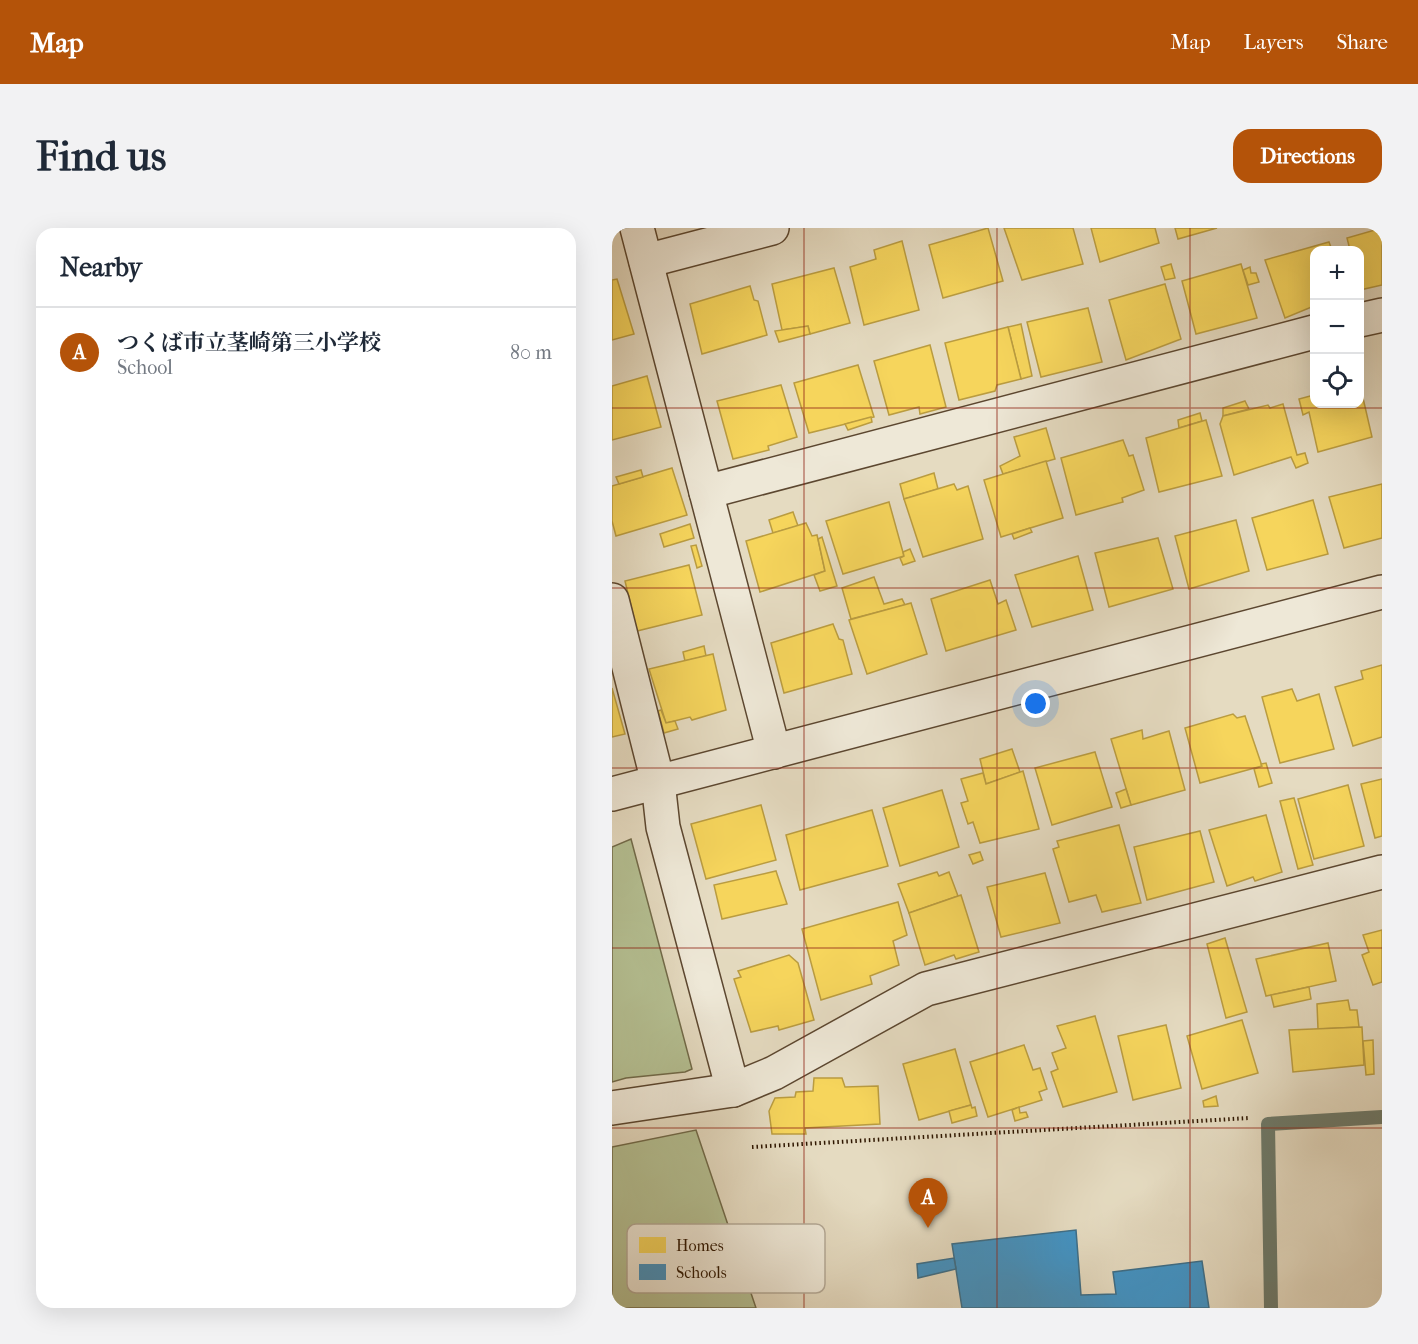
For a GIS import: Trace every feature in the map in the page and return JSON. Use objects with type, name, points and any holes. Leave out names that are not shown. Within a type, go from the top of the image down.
[{"type":"street","points":[[637,228],[774,752]]},
{"type":"street","points":[[646,261],[772,228]]},
{"type":"street","points":[[1364,319],[1382,315]]},
{"type":"street","points":[[706,492],[1310,333]]},
{"type":"street","points":[[612,794],[1382,592]]},
{"type":"street","points":[[612,600],[658,782],[663,828],[733,1090]]},
{"type":"street","points":[[612,1108],[733,1090],[774,1073],[926,989],[1382,872]]},
{"type":"path","points":[[752,1147],[1249,1118]]},
{"type":"green space","points":[[631,839],[692,1069],[685,1072],[626,1078],[612,1082],[612,847]]},
{"type":"green space","points":[[696,1130],[728,1224],[627,1224],[627,1293],[751,1293],[756,1308],[612,1308],[612,1147]]},
{"type":"building: Homes","points":[[988,228],[1003,281],[943,298],[929,245]]},
{"type":"building: Homes","points":[[1004,228],[1073,228],[1083,264],[1022,280]]},
{"type":"building: Homes","points":[[1091,228],[1155,228],[1159,243],[1100,262]]},
{"type":"building: Homes","points":[[1175,228],[1217,228],[1178,239]]},
{"type":"building: Homes","points":[[1382,228],[1382,285],[1364,289],[1364,246],[1349,246],[1347,238]]},
{"type":"building: Homes","points":[[902,241],[919,310],[864,325],[850,267],[876,259],[874,250]]},
{"type":"building: Homes","points":[[1329,242],[1330,246],[1315,246]]},
{"type":"building: Homes","points":[[1310,247],[1310,308],[1285,318],[1265,260]]},
{"type":"building: Homes","points":[[1171,264],[1175,278],[1165,280],[1161,267]]},
{"type":"building: Homes","points":[[1241,264],[1257,318],[1196,334],[1182,281]]},
{"type":"building: Homes","points":[[1250,267],[1251,273],[1256,273],[1259,282],[1248,285],[1243,270]]},
{"type":"building: Homes","points":[[834,268],[850,323],[810,334],[808,326],[782,330],[772,284]]},
{"type":"building: Homes","points":[[617,279],[634,334],[612,340],[612,280]]},
{"type":"building: Homes","points":[[1165,284],[1181,339],[1126,360],[1109,300]]},
{"type":"building: Homes","points":[[750,286],[754,300],[758,301],[767,335],[702,354],[690,304]]},
{"type":"building: Homes","points":[[1088,308],[1102,362],[1041,377],[1027,322]]},
{"type":"building: Homes","points":[[1021,324],[1032,376],[1021,379],[1008,327]]},
{"type":"building: Homes","points":[[808,326],[810,334],[779,342],[775,331]]},
{"type":"building: Homes","points":[[1008,327],[1021,379],[997,385],[995,391],[959,400],[945,343]]},
{"type":"building: Homes","points":[[930,345],[946,407],[920,414],[919,407],[889,415],[874,361]]},
{"type":"building: Homes","points":[[858,365],[874,417],[809,433],[794,383]]},
{"type":"building: Homes","points":[[647,376],[661,427],[612,440],[612,386]]},
{"type":"building: Homes","points":[[781,385],[797,437],[768,446],[769,450],[733,459],[717,401]]},
{"type":"building: Homes","points":[[1310,396],[1310,408],[1364,408],[1364,402],[1372,437],[1318,452],[1309,412],[1303,415],[1299,399]]},
{"type":"building: Homes","points":[[1245,401],[1249,409],[1223,416],[1223,408]]},
{"type":"building: Homes","points":[[1283,404],[1297,455],[1305,453],[1308,463],[1296,468],[1291,457],[1234,475],[1220,424],[1223,416],[1268,405],[1270,408]]},
{"type":"building: Homes","points":[[1200,413],[1202,421],[1179,428],[1178,420]]},
{"type":"building: Homes","points":[[871,417],[872,422],[848,430],[845,424]]},
{"type":"building: Homes","points":[[1206,420],[1222,476],[1159,492],[1146,438]]},
{"type":"building: Homes","points":[[1046,428],[1055,459],[1003,474],[1000,466],[1020,456],[1014,437]]},
{"type":"building: Homes","points":[[1123,440],[1129,456],[1133,455],[1144,490],[1122,498],[1123,502],[1076,515],[1061,458]]},
{"type":"building: Homes","points":[[1046,461],[1063,518],[1001,537],[984,480]]},
{"type":"building: Homes","points":[[672,468],[687,515],[616,536],[612,521],[612,486]]},
{"type":"building: Homes","points":[[641,470],[643,477],[619,484],[616,477]]},
{"type":"building: Homes","points":[[934,473],[938,489],[904,499],[900,484]]},
{"type":"building: Homes","points":[[954,484],[957,490],[968,486],[983,539],[923,557],[904,499]]},
{"type":"building: Homes","points":[[1382,484],[1382,538],[1344,548],[1329,497]]},
{"type":"building: Homes","points":[[1313,500],[1328,554],[1267,570],[1252,518]]},
{"type":"building: Homes","points":[[889,502],[904,556],[843,574],[826,521]]},
{"type":"building: Homes","points":[[793,512],[798,526],[773,533],[769,520]]},
{"type":"building: Homes","points":[[1236,520],[1249,571],[1189,589],[1175,536]]},
{"type":"building: Homes","points":[[806,523],[812,536],[817,535],[825,571],[760,592],[746,541]]},
{"type":"building: Homes","points":[[690,524],[694,538],[664,547],[660,534]]},
{"type":"building: Homes","points":[[1030,528],[1032,532],[1014,539],[1012,534]]},
{"type":"building: Homes","points":[[822,537],[837,586],[820,591],[814,575],[825,571],[818,539]]},
{"type":"building: Homes","points":[[1158,538],[1173,589],[1109,607],[1095,553]]},
{"type":"building: Homes","points":[[696,545],[702,566],[697,568],[691,546]]},
{"type":"building: Homes","points":[[910,549],[915,561],[903,565],[900,558],[904,556],[903,552]]},
{"type":"building: Homes","points":[[1078,556],[1093,610],[1032,627],[1015,575]]},
{"type":"building: Homes","points":[[689,565],[702,615],[637,631],[625,581]]},
{"type":"building: Homes","points":[[874,577],[884,604],[902,599],[905,605],[851,619],[842,588]]},
{"type":"building: Homes","points":[[990,580],[998,604],[1006,600],[1016,630],[946,651],[931,599]]},
{"type":"building: Homes","points":[[911,603],[927,654],[867,674],[849,620]]},
{"type":"building: Homes","points":[[833,624],[839,639],[843,640],[852,674],[784,693],[771,643]]},
{"type":"building: Homes","points":[[704,646],[706,656],[685,661],[683,652]]},
{"type":"building: Homes","points":[[713,654],[726,710],[692,720],[690,717],[666,723],[649,669]]},
{"type":"building: Homes","points":[[1382,665],[1382,737],[1353,746],[1335,687],[1363,679],[1361,671]]},
{"type":"building: Homes","points":[[612,688],[625,734],[612,737]]},
{"type":"building: Homes","points":[[1292,689],[1297,701],[1319,694],[1334,749],[1280,763],[1262,697]]},
{"type":"building: Homes","points":[[661,710],[666,723],[675,721],[678,729],[664,733],[658,711]]},
{"type":"building: Homes","points":[[1233,714],[1237,718],[1245,716],[1262,766],[1200,783],[1185,728]]},
{"type":"building: Homes","points":[[1142,730],[1143,739],[1169,731],[1185,790],[1131,805],[1111,739]]},
{"type":"building: Homes","points":[[1012,749],[1020,772],[986,784],[980,759]]},
{"type":"building: Homes","points":[[1095,752],[1112,807],[1052,825],[1035,768]]},
{"type":"building: Homes","points":[[1266,763],[1272,783],[1259,787],[1254,769]]},
{"type":"building: Homes","points":[[1023,771],[1039,829],[980,843],[973,822],[968,824],[961,803],[968,801],[961,779],[983,773],[986,784]]},
{"type":"building: Homes","points":[[1382,779],[1382,836],[1375,838],[1361,784]]},
{"type":"building: Homes","points":[[1348,785],[1364,846],[1314,859],[1298,799]]},
{"type":"building: Homes","points":[[1126,789],[1131,805],[1121,808],[1116,793]]},
{"type":"building: Homes","points":[[942,790],[959,847],[900,866],[883,808]]},
{"type":"building: Homes","points":[[1294,798],[1313,865],[1298,869],[1280,801]]},
{"type":"building: Homes","points":[[761,805],[776,860],[706,879],[691,824]]},
{"type":"building: Homes","points":[[872,810],[888,866],[800,890],[786,835]]},
{"type":"building: Homes","points":[[1266,815],[1282,872],[1255,881],[1253,877],[1227,886],[1209,830]]},
{"type":"building: Homes","points":[[1119,825],[1141,903],[1102,912],[1096,895],[1069,902],[1053,849],[1059,847],[1057,841]]},
{"type":"building: Homes","points":[[1200,831],[1214,882],[1147,900],[1134,847]]},
{"type":"building: Homes","points":[[980,852],[983,860],[973,864],[969,855]]},
{"type":"building: Homes","points":[[776,871],[787,904],[722,919],[714,885]]},
{"type":"building: Homes","points":[[937,872],[939,876],[949,872],[958,896],[909,913],[898,884]]},
{"type":"building: Homes","points":[[1045,873],[1060,923],[1001,937],[987,887]]},
{"type":"building: Homes","points":[[961,895],[979,952],[956,959],[954,955],[925,965],[909,913]]},
{"type":"building: Homes","points":[[898,902],[907,935],[893,941],[899,965],[870,976],[872,984],[821,1000],[802,929]]},
{"type":"building: Homes","points":[[1382,930],[1382,982],[1373,985],[1362,955],[1369,952],[1363,935]]},
{"type":"building: Homes","points":[[1225,938],[1247,1012],[1226,1018],[1207,944]]},
{"type":"building: Homes","points":[[1328,943],[1336,981],[1266,996],[1256,959]]},
{"type":"building: Homes","points":[[789,955],[798,963],[814,1020],[779,1030],[778,1026],[751,1032],[734,979],[741,977],[738,971]]},
{"type":"building: Homes","points":[[1309,987],[1311,999],[1274,1007],[1271,995]]},
{"type":"building: Homes","points":[[1348,1000],[1350,1010],[1357,1010],[1359,1027],[1318,1029],[1317,1004]]},
{"type":"building: Homes","points":[[1095,1016],[1117,1092],[1063,1107],[1051,1072],[1058,1069],[1052,1053],[1066,1048],[1057,1026]]},
{"type":"building: Homes","points":[[1242,1020],[1258,1073],[1202,1089],[1187,1036]]},
{"type":"building: Homes","points":[[1166,1025],[1181,1088],[1133,1100],[1118,1036]]},
{"type":"building: Homes","points":[[1362,1027],[1364,1065],[1293,1072],[1289,1030]]},
{"type":"building: Homes","points":[[1373,1040],[1374,1074],[1366,1075],[1363,1041]]},
{"type":"building: Homes","points":[[1024,1045],[1033,1070],[1040,1068],[1047,1089],[1039,1092],[1042,1100],[988,1117],[970,1062]]},
{"type":"building: Homes","points":[[955,1049],[971,1105],[919,1120],[903,1064]]},
{"type":"building: Homes","points":[[814,1078],[842,1078],[845,1087],[878,1086],[880,1124],[805,1128],[806,1134],[772,1134],[769,1111],[775,1098],[795,1097],[796,1092],[813,1091]]},
{"type":"building: Homes","points":[[1216,1096],[1218,1106],[1204,1107],[1203,1101]]},
{"type":"building: Homes","points":[[971,1105],[972,1108],[975,1107],[977,1116],[952,1123],[949,1111]]},
{"type":"building: Homes","points":[[1019,1107],[1020,1113],[1026,1112],[1028,1117],[1015,1121],[1012,1110]]},
{"type":"building: Schools","points":[[1076,1230],[1081,1295],[1116,1294],[1113,1272],[1202,1261],[1209,1308],[962,1308],[952,1244]]},
{"type":"building: Schools","points":[[954,1258],[956,1269],[918,1278],[917,1264]]},
{"type":"waterway","points":[[1271,1308],[1268,1124],[1382,1117]]},
{"type":"place","name":"つくば市立茎崎第三小学校","points":[[928,1228]]}]
